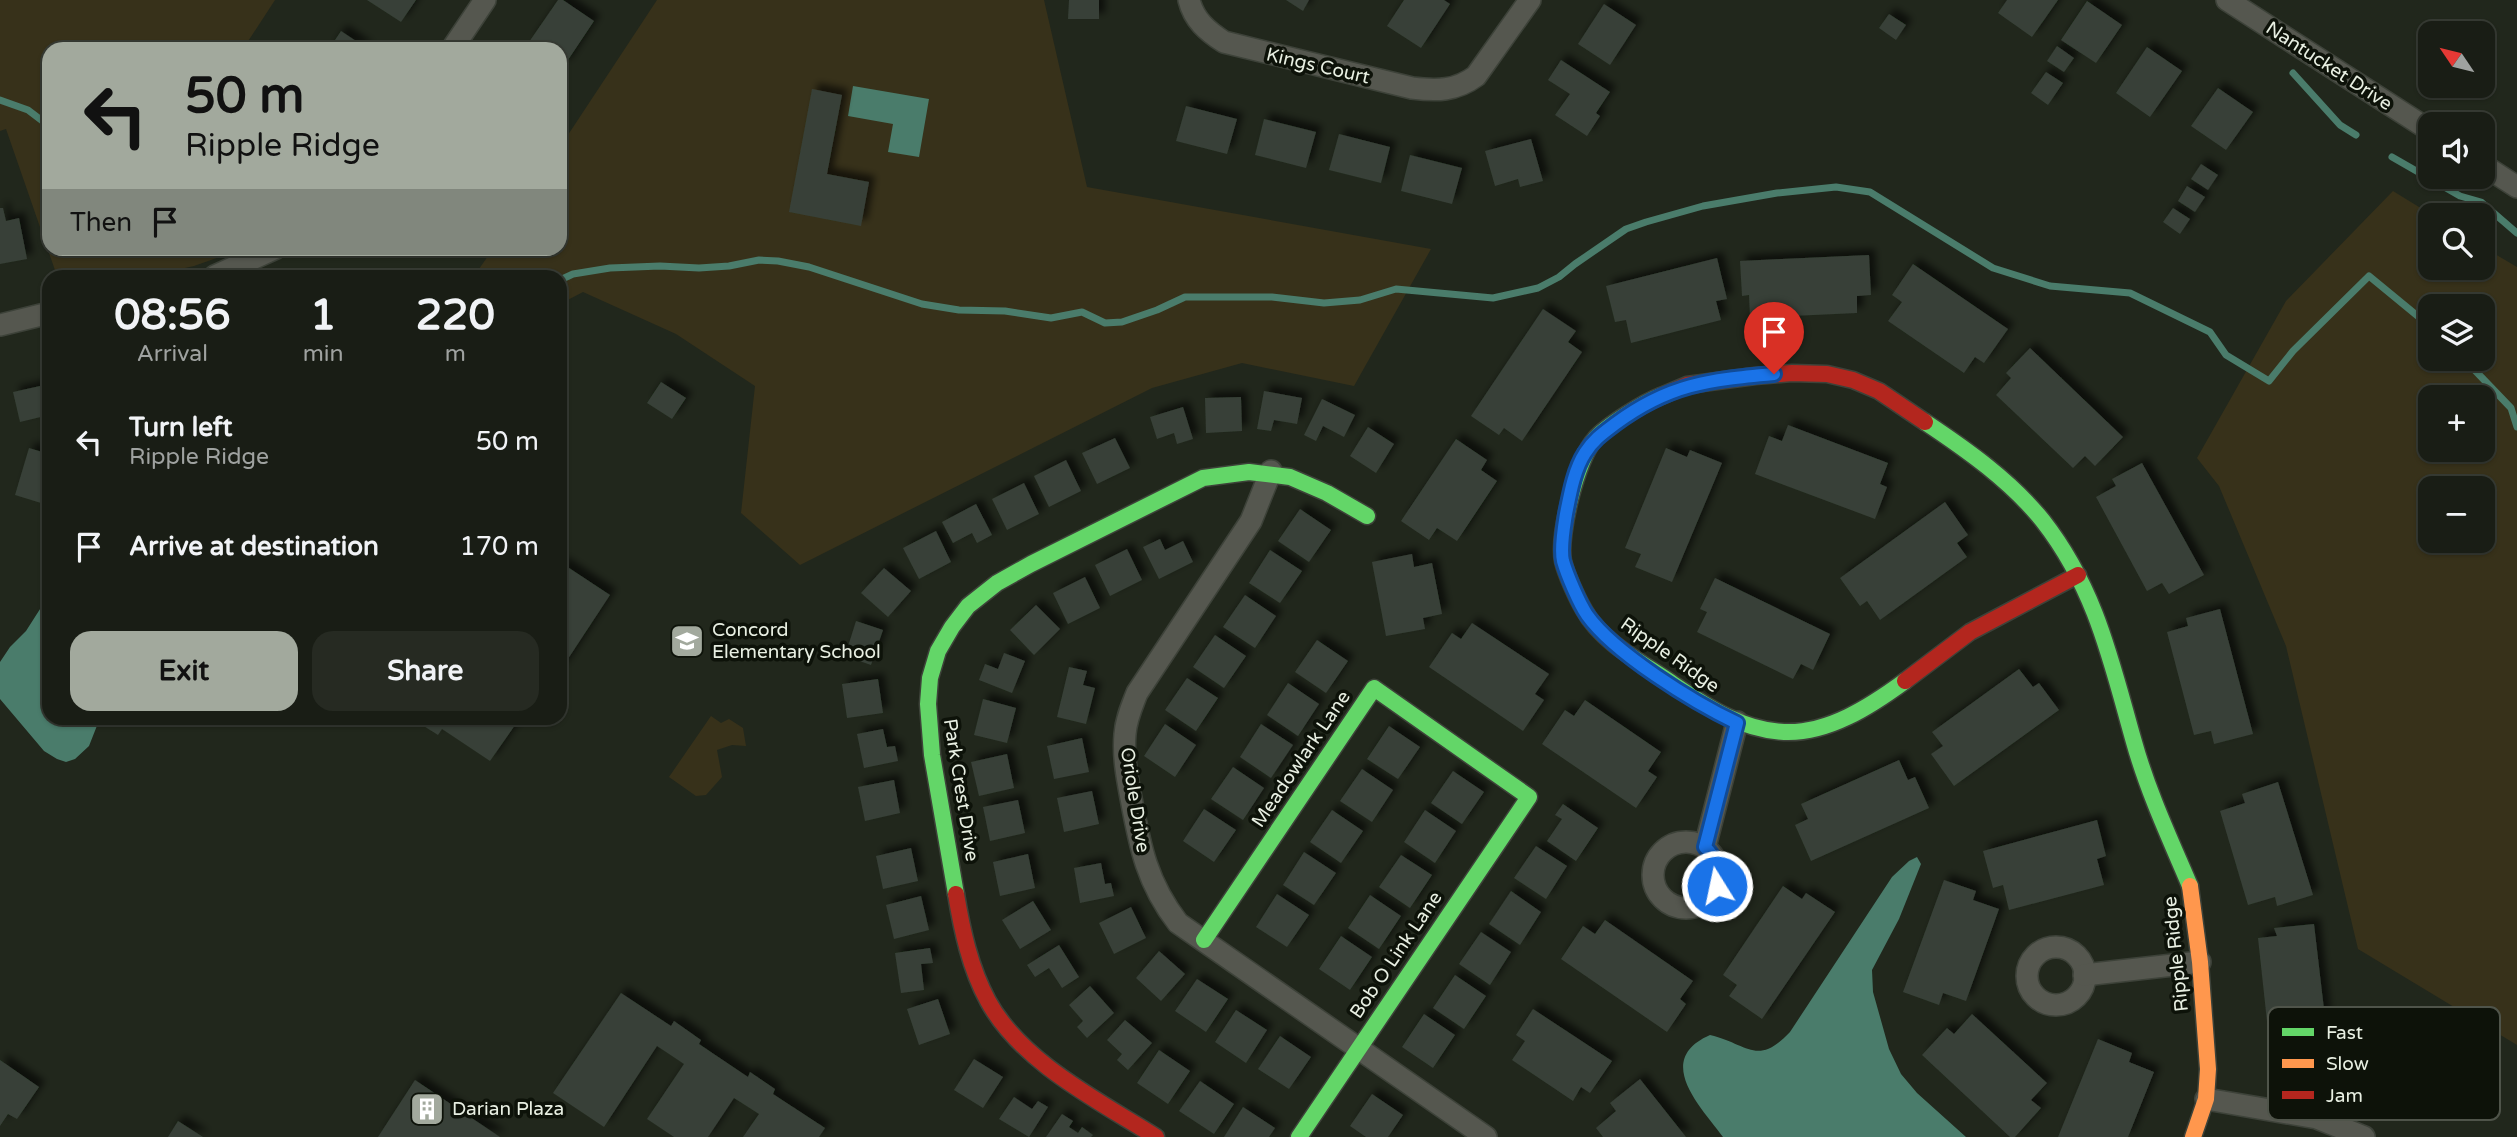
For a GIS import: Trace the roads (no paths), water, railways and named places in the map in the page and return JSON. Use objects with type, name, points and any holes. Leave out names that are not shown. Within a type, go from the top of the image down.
[{"type":"street","points":[[457,42],[485,0]]},
{"type":"street","name":"Kings Court","points":[[1189,1],[1195,17],[1209,32],[1224,42],[1412,88],[1451,89],[1466,84],[1487,64],[1530,0]]},
{"type":"street","name":"Nantucket Drive","points":[[2227,0],[2418,123]]},
{"type":"street","points":[[2495,173],[2517,187]]},
{"type":"street","points":[[228,270],[259,256]]},
{"type":"street","points":[[0,326],[42,315]]},
{"type":"street","name":"Ripple Ridge","points":[[2078,575],[1970,632],[1882,698],[1851,715],[1818,728],[1784,732],[1737,723],[1709,709],[1605,637],[1584,611],[1563,560],[1566,518],[1583,455],[1596,437],[1651,400],[1687,385],[1792,373],[1827,374],[1853,380],[1879,391],[1961,446],[2004,480],[2043,521],[2078,575],[2101,624],[2153,800],[2192,891],[2208,1069],[2206,1098],[2193,1137]]},
{"type":"street","name":"Park Crest Drive","points":[[1156,1137],[1050,1068],[1011,1032],[989,1003],[976,977],[957,901],[928,730],[930,678],[941,645],[958,617],[972,603],[1009,577],[1203,478],[1222,473],[1271,471],[1328,492],[1367,516]]},
{"type":"street","name":"Oriole Drive","points":[[1271,471],[1251,521],[1137,693],[1127,720],[1124,761],[1140,845],[1149,876],[1166,908],[1178,923],[1486,1137]]},
{"type":"street","name":"Meadowlark Lane","points":[[1204,940],[1374,688],[1529,797]]},
{"type":"street","points":[[1705,847],[1737,723]]},
{"type":"street","name":"Bob O Link Lane","points":[[1299,1137],[1529,797]]},
{"type":"street","points":[[2084,975],[2200,962]]},
{"type":"street","points":[[2206,1098],[2268,1109]]},
{"type":"street","points":[[2322,1120],[2364,1137]]},
{"type":"waterway","points":[[2293,73],[2340,125],[2356,135]]},
{"type":"waterway","points":[[0,100],[28,110],[42,121]]},
{"type":"waterway","points":[[2392,157],[2460,196],[2481,202],[2517,233]]},
{"type":"waterway","points":[[567,277],[610,268],[699,268],[759,260],[778,261],[809,267],[922,304],[1051,318],[1082,312],[1105,323],[1122,322],[1185,297],[1272,297],[1324,303],[1360,300],[1396,289],[1493,298],[1538,288],[1559,277],[1626,229],[1646,222],[1703,206],[1777,193],[1836,187],[1870,192],[1993,268],[2050,286],[2130,293],[2210,332],[2226,355],[2269,381],[2293,351],[2369,276],[2418,316]]},
{"type":"waterway","points":[[2476,371],[2511,408],[2517,427]]},
{"type":"place","name":"Concord Elementary School","points":[[687,641]]},
{"type":"place","name":"Darian Plaza","points":[[427,1109]]}]
